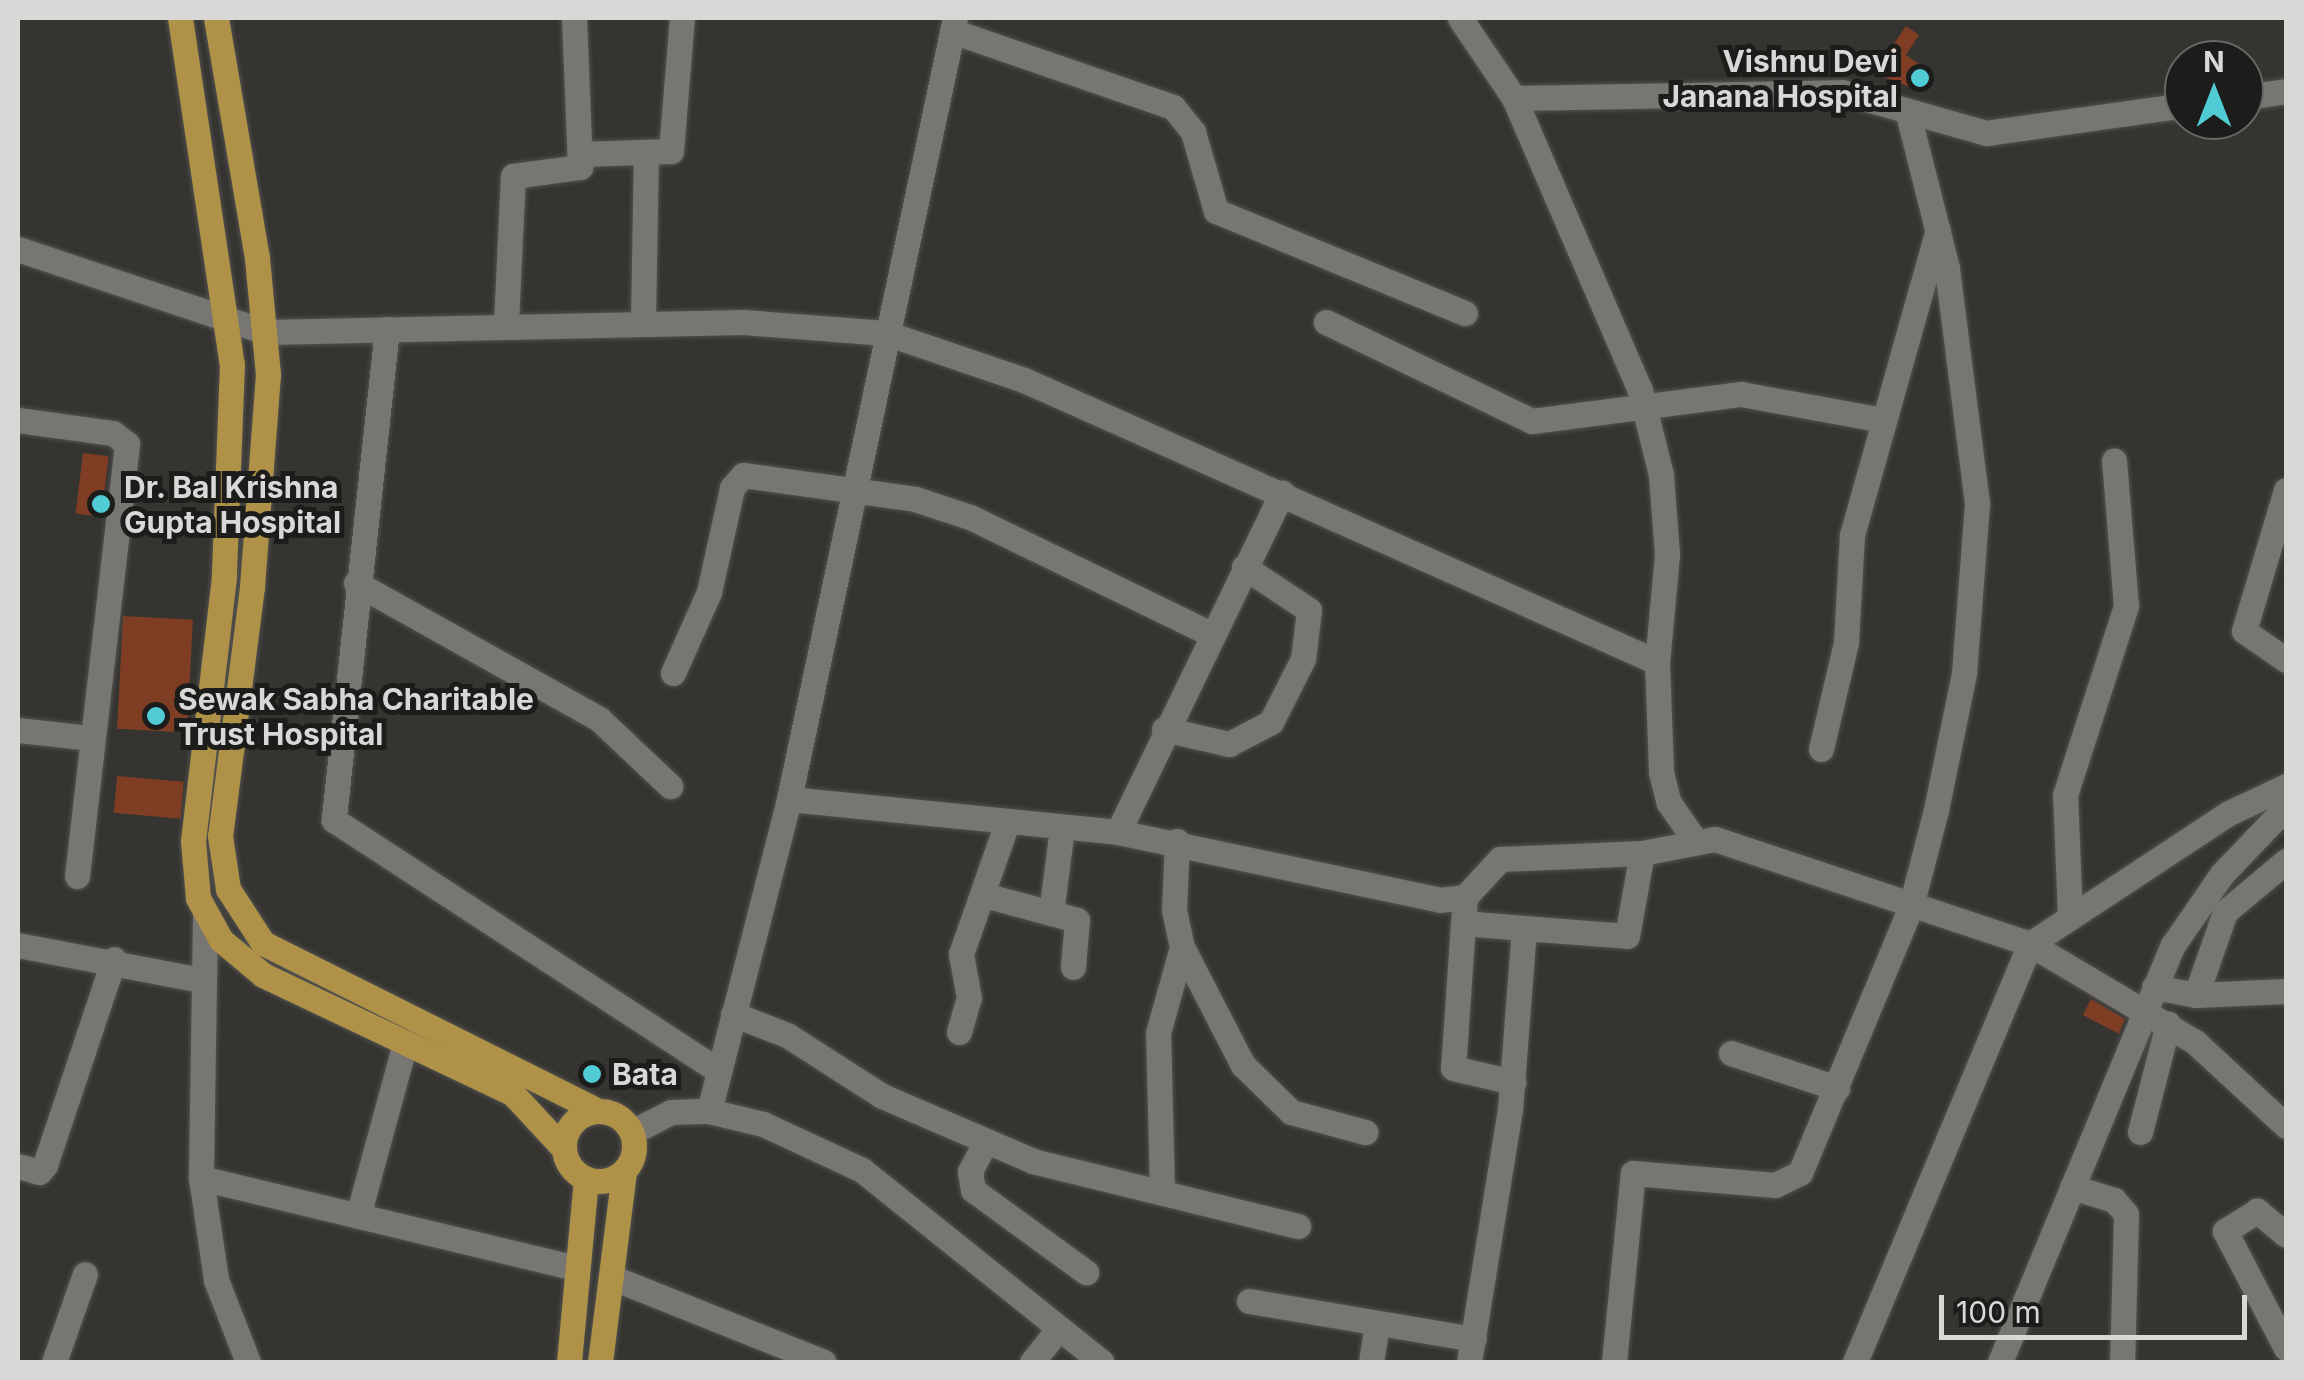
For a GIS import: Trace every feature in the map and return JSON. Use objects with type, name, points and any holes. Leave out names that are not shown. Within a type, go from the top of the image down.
[{"type":"main road","points":[[180,18],[225,320],[232,418],[224,577],[193,841],[205,918],[264,976],[512,1093],[564,1149],[586,1179],[569,1362]]},
{"type":"main road","points":[[216,18],[266,332],[252,587],[220,836],[228,889],[264,943],[597,1110],[612,1112],[632,1132],[600,1362]]},
{"type":"main road","points":[[564,1149],[572,1123],[597,1110]]},
{"type":"main road","points":[[586,1179],[624,1171]]},
{"type":"street","points":[[506,323],[514,176],[577,172],[580,154],[574,18]]},
{"type":"street","points":[[580,154],[668,155],[673,146],[682,18]]},
{"type":"street","points":[[1460,18],[1514,98],[1573,221],[1646,412],[1667,554],[1657,662],[1664,792],[1694,839]]},
{"type":"street","points":[[709,1110],[789,799],[954,24],[1173,107],[1193,132],[1216,211],[1464,313]]},
{"type":"street","points":[[1514,98],[1805,90],[1864,97],[1908,114],[1986,133],[2164,108]]},
{"type":"street","points":[[1614,1362],[1633,1173],[1789,1182],[1808,1159],[1911,906],[1964,673],[1978,539],[1939,226],[1908,114]]},
{"type":"street","points":[[643,322],[646,156]]},
{"type":"street","points":[[1822,749],[1846,642],[1852,536],[1939,226]]},
{"type":"street","points":[[18,249],[266,332],[643,322],[886,333],[1008,374],[1282,492],[1657,662]]},
{"type":"street","points":[[1326,322],[1532,421],[1646,412],[1768,394],[1882,420]]},
{"type":"street","points":[[387,329],[356,582],[334,820],[718,1070]]},
{"type":"street","points":[[18,420],[113,434],[127,444],[77,876]]},
{"type":"street","points":[[2070,917],[2065,795],[2126,606],[2114,460]]},
{"type":"street","points":[[673,673],[716,573],[736,482],[756,475],[857,490],[970,517],[1211,634]]},
{"type":"street","points":[[2286,490],[2244,631],[2286,660]]},
{"type":"street","points":[[1118,832],[1164,729],[1282,492]]},
{"type":"street","points":[[1164,729],[1228,744],[1272,722],[1302,659],[1308,610],[1244,567]]},
{"type":"street","points":[[356,582],[599,718],[670,786]]},
{"type":"street","points":[[18,730],[91,738]]},
{"type":"street","points":[[1854,1362],[2030,944],[2229,813],[2286,786]]},
{"type":"street","points":[[789,799],[1176,841],[1440,900],[1524,928],[1628,936],[1642,853]]},
{"type":"street","points":[[2000,1362],[2149,997],[2192,913],[2286,807]]},
{"type":"street","points":[[2229,813],[2255,838]]},
{"type":"street","points":[[958,1032],[969,998],[961,954],[1007,823]]},
{"type":"street","points":[[1051,913],[1062,828]]},
{"type":"street","points":[[1513,1082],[1452,1068],[1464,910],[1500,860],[1642,853],[1694,839],[1737,844],[2030,944],[2149,997],[2286,990]]},
{"type":"street","points":[[1176,841],[1174,910],[1182,948],[1243,1065],[1278,1105],[1365,1132]]},
{"type":"street","points":[[2196,995],[2225,912],[2286,861]]},
{"type":"street","points":[[984,895],[1077,920],[1073,966]]},
{"type":"street","points":[[205,918],[201,980],[201,1178],[216,1280],[248,1362]]},
{"type":"street","points":[[1249,1301],[1377,1323],[1471,1351],[1513,1082],[1524,928]]},
{"type":"street","points":[[18,944],[201,980]]},
{"type":"street","points":[[1162,1192],[1158,1034],[1182,948]]},
{"type":"street","points":[[18,1166],[38,1172],[45,1165],[114,960]]},
{"type":"street","points":[[2149,997],[2168,1024],[2286,1126]]},
{"type":"street","points":[[732,1014],[787,1036],[882,1096],[986,1141],[1298,1226]]},
{"type":"street","points":[[2140,1132],[2168,1024]]},
{"type":"street","points":[[358,1216],[405,1043]]},
{"type":"street","points":[[1731,1053],[1837,1088]]},
{"type":"street","points":[[632,1132],[671,1112],[709,1110],[763,1124],[862,1170],[1102,1362]]},
{"type":"street","points":[[986,1141],[970,1171],[973,1190],[1086,1272]]},
{"type":"street","points":[[201,1178],[577,1268]]},
{"type":"street","points":[[2072,1186],[2114,1200],[2126,1214],[2122,1362]]},
{"type":"street","points":[[2284,1337],[2225,1230],[2257,1212],[2286,1235]]},
{"type":"street","points":[[54,1362],[85,1274]]},
{"type":"street","points":[[611,1277],[786,1355],[824,1362]]},
{"type":"street","points":[[1371,1362],[1377,1323]]},
{"type":"street","points":[[1032,1362],[1059,1328]]},
{"type":"building","points":[[1906,26],[1919,35],[1906,55],[1932,73],[1920,91],[1874,73]]},
{"type":"building","points":[[83,453],[109,456],[101,517],[76,514]]},
{"type":"building","points":[[123,616],[193,620],[187,733],[117,729]]},
{"type":"building","points":[[117,776],[184,782],[181,819],[114,813]]},
{"type":"building","points":[[2091,999],[2125,1019],[2119,1034],[2083,1015]]},
{"type":"place","name":"Vishnu Devi Janana Hospital","points":[[1920,78]]},
{"type":"place","name":"Dr. Bal Krishna Gupta Hospital","points":[[101,504]]},
{"type":"place","name":"Sewak Sabha Charitable Trust Hospital","points":[[156,716]]},
{"type":"place","name":"Bata","points":[[592,1074]]}]
